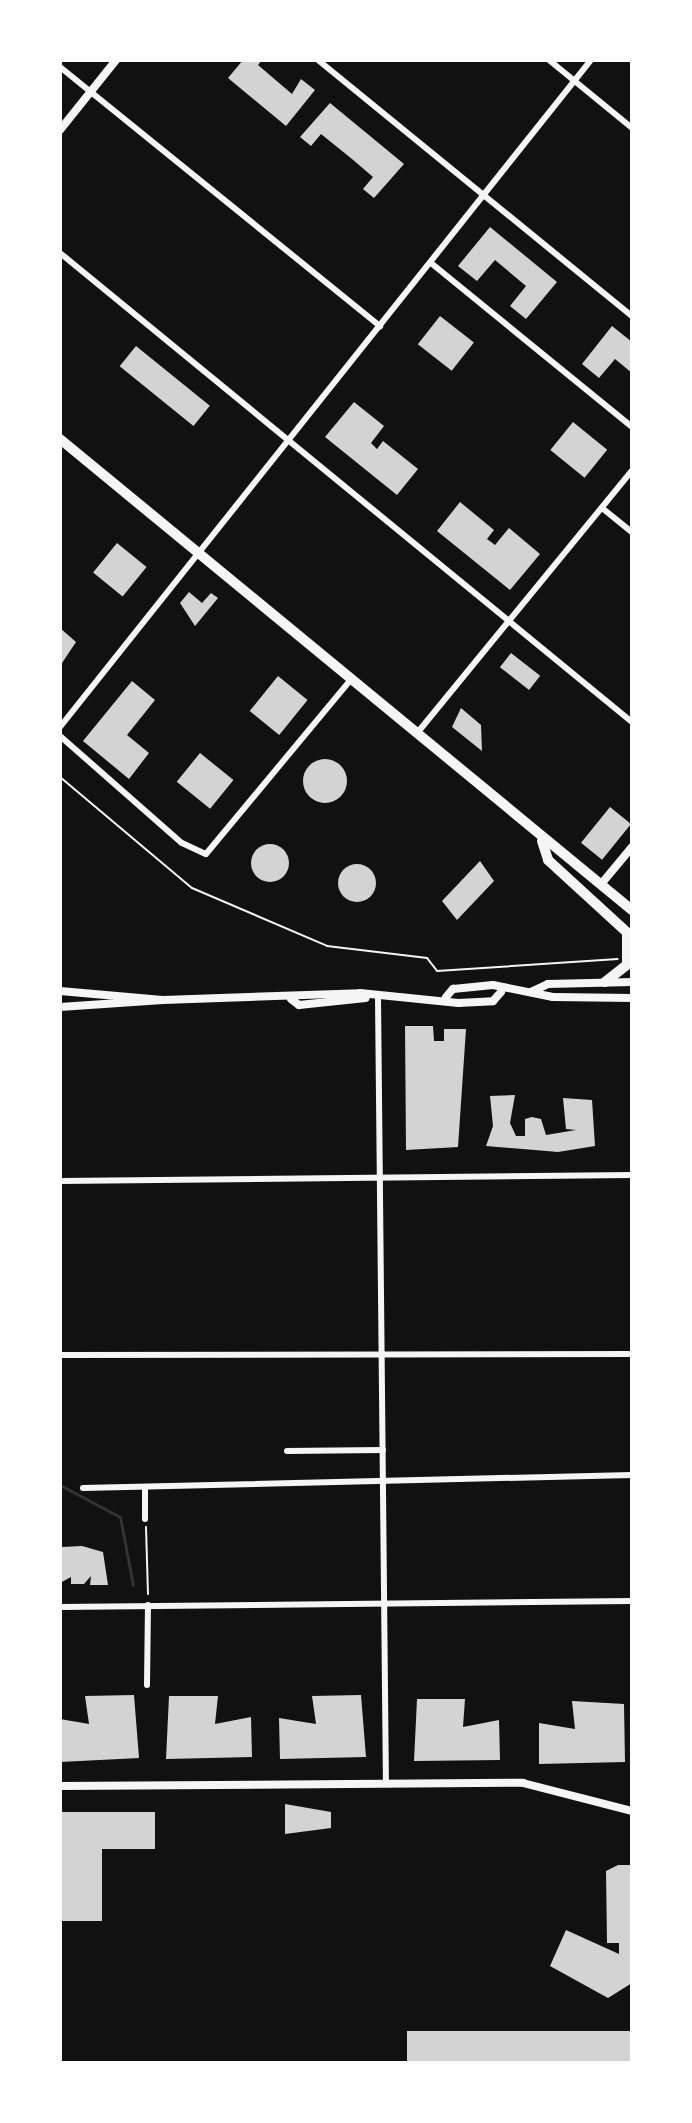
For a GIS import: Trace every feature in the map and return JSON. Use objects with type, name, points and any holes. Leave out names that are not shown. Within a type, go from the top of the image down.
[{"type":"main road","points":[[60,439],[418,732],[542,841],[556,844],[632,910]]},
{"type":"main road","points":[[542,841],[548,860],[629,934],[627,965],[605,982]]},
{"type":"street","points":[[60,130],[116,60]]},
{"type":"street","points":[[318,60],[632,316]]},
{"type":"street","points":[[549,60],[632,128]]},
{"type":"street","points":[[60,727],[591,60]]},
{"type":"street","points":[[60,67],[380,326]]},
{"type":"street","points":[[60,253],[632,722]]},
{"type":"street","points":[[431,263],[632,427]]},
{"type":"street","points":[[418,732],[632,471]]},
{"type":"street","points":[[602,508],[632,532]]},
{"type":"street","points":[[60,736],[203,855],[352,678]]},
{"type":"street","points":[[602,883],[632,847]]},
{"type":"street","points":[[531,992],[548,984],[632,982]]},
{"type":"street","points":[[446,997],[467,988],[632,998]]},
{"type":"street","points":[[60,991],[163,1000]]},
{"type":"street","points":[[60,1007],[163,1000],[446,997],[493,1001],[501,992]]},
{"type":"street","points":[[378,998],[386,1784]]},
{"type":"street","points":[[60,1181],[380,1175],[632,1175]]},
{"type":"street","points":[[60,1355],[632,1354]]},
{"type":"street","points":[[287,1451],[383,1450]]},
{"type":"street","points":[[83,1488],[145,1489],[632,1475]]},
{"type":"street","points":[[145,1489],[145,1519]]},
{"type":"street","points":[[60,1607],[632,1601]]},
{"type":"street","points":[[147,1685],[148,1605]]},
{"type":"street","points":[[60,1786],[523,1783],[632,1811]]},
{"type":"path","points":[[60,777],[192,888],[327,946],[427,958],[437,971],[621,958]]},
{"type":"path","points":[[145,1519],[148,1594]]},
{"type":"building","points":[[243,60],[262,60],[258,65],[292,94],[301,79],[315,90],[286,126],[228,78]]},
{"type":"building","points":[[330,103],[404,164],[374,198],[363,189],[373,177],[352,159],[321,134],[311,146],[300,137]]},
{"type":"building","points":[[490,227],[557,282],[526,319],[510,306],[526,286],[495,260],[477,281],[458,266]]},
{"type":"building","points":[[440,316],[474,342],[452,371],[418,344]]},
{"type":"building","points":[[612,326],[632,342],[632,373],[615,359],[599,378],[582,364]]},
{"type":"building","points":[[136,346],[210,406],[193,426],[120,366]]},
{"type":"building","points":[[354,402],[384,426],[371,443],[377,449],[383,441],[418,469],[397,495],[325,437]]},
{"type":"building","points":[[573,422],[607,450],[585,478],[550,450]]},
{"type":"building","points":[[460,502],[494,530],[487,539],[495,545],[509,528],[540,554],[510,590],[437,531]]},
{"type":"building","points":[[117,543],[147,567],[123,596],[93,573]]},
{"type":"building","points":[[189,592],[202,603],[211,593],[218,598],[195,626],[180,603]]},
{"type":"building","points":[[60,628],[76,642],[62,663],[60,662]]},
{"type":"building","points":[[511,653],[540,676],[529,690],[500,667]]},
{"type":"building","points":[[278,676],[308,700],[279,735],[250,711]]},
{"type":"building","points":[[132,681],[155,700],[127,735],[149,753],[129,779],[83,741]]},
{"type":"building","points":[[461,708],[481,725],[482,751],[452,727]]},
{"type":"building","points":[[200,753],[233,780],[210,809],[177,782]]},
{"type":"building","points":[[325,759],[340,766],[347,781],[340,796],[325,803],[310,796],[303,781],[310,766]]},
{"type":"building","points":[[610,807],[631,824],[602,860],[581,843]]},
{"type":"building","points":[[270,844],[284,849],[289,863],[284,877],[270,882],[256,877],[251,863],[256,849]]},
{"type":"building","points":[[480,861],[494,881],[457,920],[442,901]]},
{"type":"building","points":[[357,864],[370,870],[376,883],[370,896],[357,902],[344,896],[338,883],[344,870]]},
{"type":"building","points":[[405,1026],[433,1026],[434,1041],[444,1041],[444,1029],[466,1029],[458,1147],[406,1150]]},
{"type":"building","points":[[515,1095],[510,1123],[516,1136],[525,1136],[525,1119],[532,1117],[541,1119],[546,1135],[576,1130],[566,1129],[563,1098],[592,1100],[595,1146],[558,1152],[486,1146],[493,1126],[490,1096]]},
{"type":"building","points":[[82,1546],[103,1552],[108,1585],[90,1585],[91,1576],[84,1584],[71,1584],[71,1577],[60,1583],[62,1547]]},
{"type":"building","points":[[134,1695],[139,1758],[60,1762],[60,1719],[89,1724],[85,1696]]},
{"type":"building","points":[[361,1695],[366,1757],[280,1759],[279,1718],[316,1724],[312,1696]]},
{"type":"building","points":[[169,1696],[218,1696],[215,1724],[251,1717],[252,1757],[166,1759]]},
{"type":"building","points":[[417,1699],[465,1699],[463,1727],[499,1720],[500,1760],[414,1761]]},
{"type":"building","points":[[572,1701],[624,1704],[625,1762],[539,1764],[539,1723],[575,1729]]},
{"type":"building","points":[[285,1804],[331,1812],[331,1828],[285,1834]]},
{"type":"building","points":[[60,1812],[155,1812],[155,1849],[102,1849],[102,1921],[60,1921]]},
{"type":"building","points":[[618,1865],[632,1865],[632,1983],[608,1998],[550,1966],[566,1930],[619,1954],[619,1943],[607,1943],[606,1871]]},
{"type":"building","points":[[407,2031],[632,2031],[632,2063],[407,2063]]},
{"type":"waterway","points":[[60,1485],[120,1517],[133,1585]]}]
